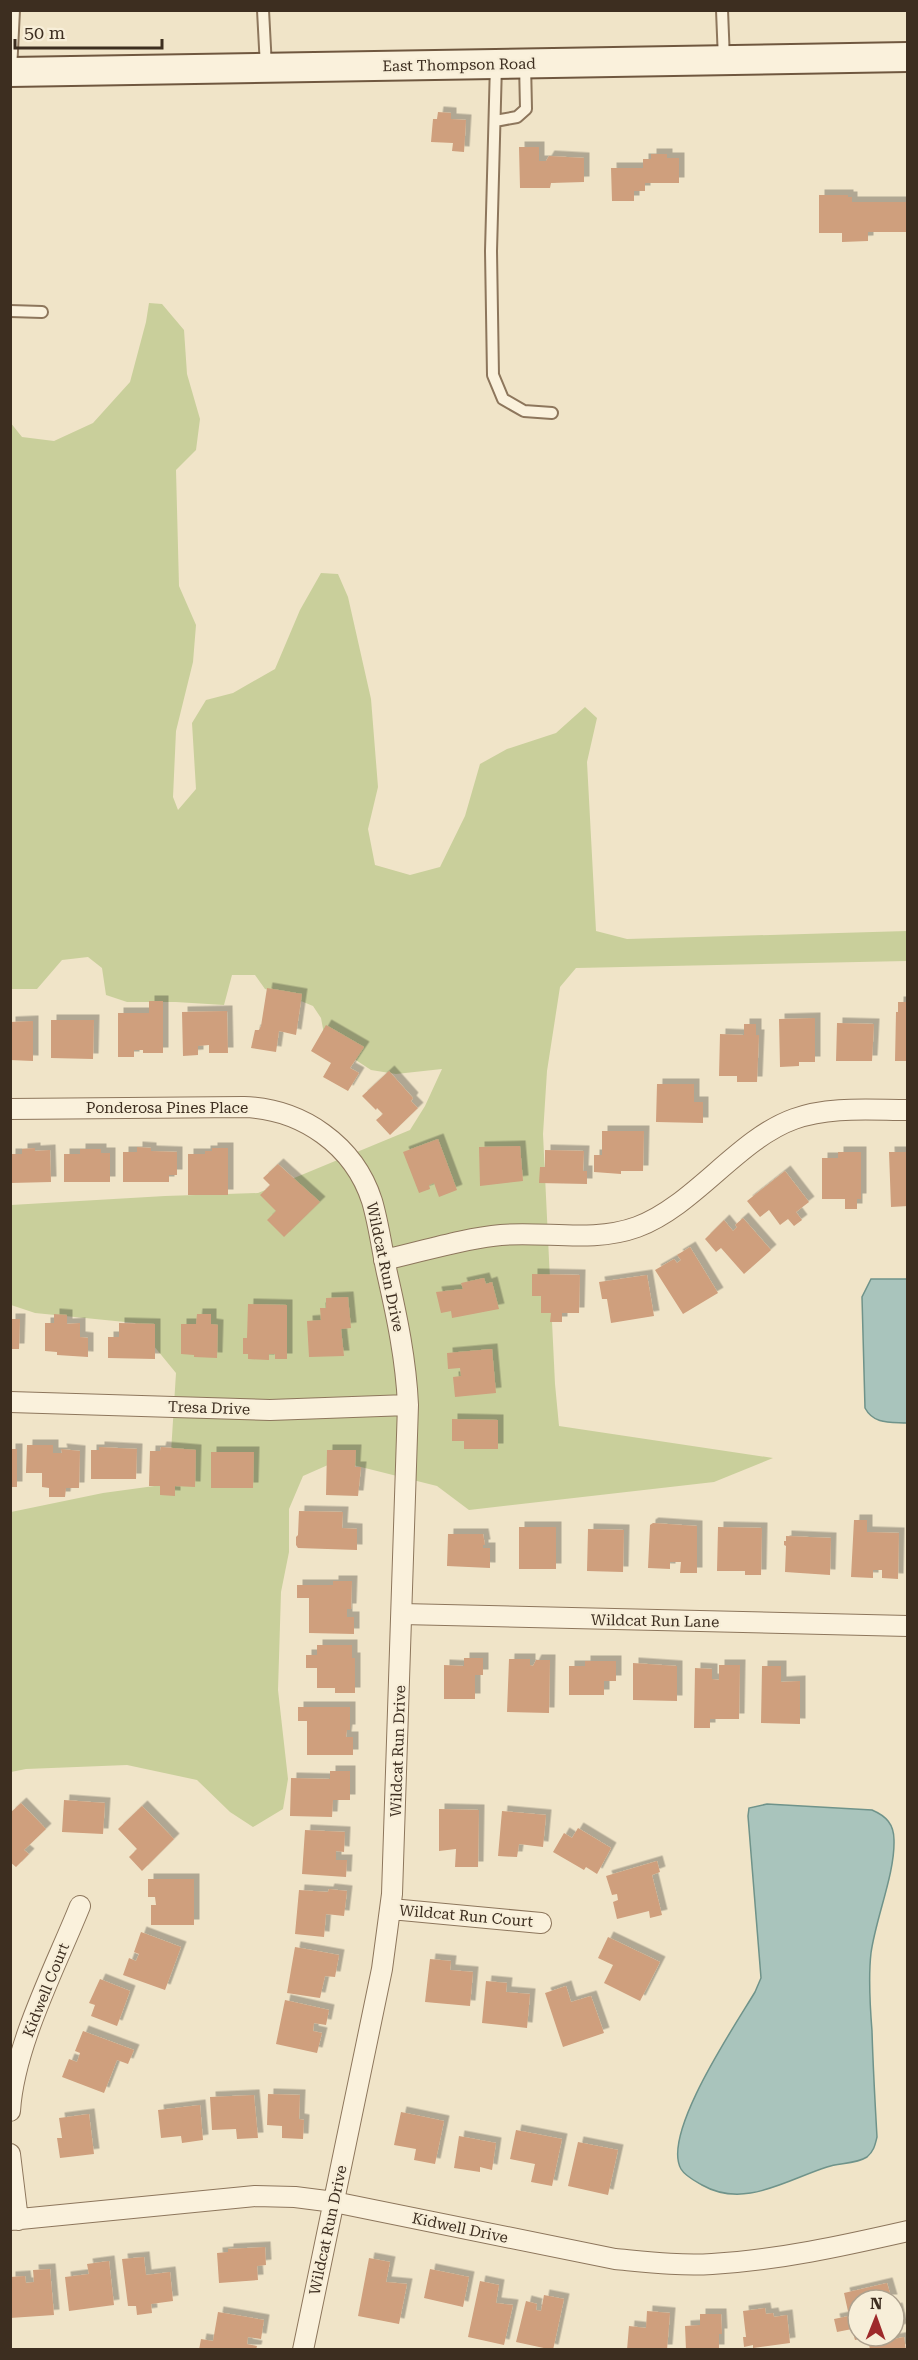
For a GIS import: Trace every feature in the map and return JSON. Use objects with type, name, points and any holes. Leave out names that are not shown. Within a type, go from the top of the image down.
[{"type":"main road","name":"East Thompson Road","points":[[11,72],[908,57]]},
{"type":"street","name":"Ponderosa Pines Place","points":[[10,1109],[259,1107],[306,1122],[325,1134],[345,1154]]},
{"type":"street","points":[[384,1260],[501,1235],[602,1234],[636,1227],[662,1215],[762,1137],[793,1119],[823,1112],[908,1110]]},
{"type":"street","name":"Wildcat Run Drive","points":[[303,2349],[384,1962],[391,1909],[402,1614],[408,1405],[403,1347],[372,1202],[356,1167],[345,1154]]},
{"type":"street","name":"Tresa Drive","points":[[10,1402],[270,1410],[408,1405]]},
{"type":"street","name":"Wildcat Run Lane","points":[[402,1614],[908,1626]]},
{"type":"street","name":"Kidwell Court","points":[[10,2111],[23,2048],[80,1906]]},
{"type":"street","name":"Wildcat Run Court","points":[[391,1909],[542,1923]]},
{"type":"street","points":[[10,2154],[14,2220]]},
{"type":"street","name":"Kidwell Drive","points":[[14,2220],[255,2196],[295,2197],[334,2202],[587,2254],[653,2263],[710,2264],[772,2259],[908,2231]]},
{"type":"lane","points":[[11,72],[14,10]]},
{"type":"lane","points":[[263,10],[266,68]]},
{"type":"lane","points":[[722,10],[724,60]]},
{"type":"lane","points":[[495,122],[517,117],[526,109],[525,63]]},
{"type":"lane","points":[[496,64],[492,251],[493,375],[503,399],[524,411],[552,413]]},
{"type":"lane","points":[[10,311],[42,312]]},
{"type":"green space","points":[[149,303],[162,304],[184,330],[187,374],[200,419],[196,450],[176,470],[179,586],[196,625],[193,662],[176,731],[173,797],[178,810],[196,789],[192,723],[206,700],[233,693],[275,669],[300,610],[321,573],[338,574],[348,597],[371,699],[378,787],[368,829],[375,865],[410,875],[440,867],[465,816],[480,764],[507,749],[556,733],[585,707],[597,718],[587,762],[596,931],[627,939],[907,931],[907,961],[576,968],[560,987],[547,1071],[543,1134],[559,1426],[773,1458],[714,1482],[469,1510],[437,1486],[337,1461],[303,1476],[289,1509],[289,1552],[281,1592],[278,1690],[288,1779],[283,1809],[253,1827],[230,1812],[197,1780],[127,1765],[26,1769],[11,1772],[11,1512],[103,1493],[169,1484],[176,1373],[135,1323],[35,1313],[11,1305],[11,1205],[258,1193],[410,1130],[425,1106],[442,1069],[396,1074],[371,1070],[339,1049],[324,1034],[321,1018],[313,1006],[265,989],[255,975],[232,975],[224,1005],[127,1002],[106,995],[102,968],[88,957],[62,960],[37,989],[11,989],[10,422],[22,437],[54,441],[93,423],[130,382]]},
{"type":"water","points":[[871,1279],[907,1279],[907,1423],[878,1420],[865,1408],[862,1297]]},
{"type":"water","points":[[767,1804],[872,1810],[885,1818],[893,1829],[892,1867],[873,1939],[870,1963],[869,1983],[877,2137],[871,2152],[863,2159],[827,2167],[765,2190],[733,2194],[718,2192],[688,2176],[681,2169],[678,2153],[681,2131],[703,2079],[761,1978],[748,1816],[749,1808]]},
{"type":"building","points":[[438,112],[451,113],[451,119],[466,120],[464,152],[452,151],[453,143],[431,142],[433,119],[437,119]]},
{"type":"building","points":[[519,147],[539,147],[539,161],[546,161],[549,156],[584,158],[584,182],[551,183],[550,188],[520,188]]},
{"type":"building","points":[[651,154],[667,154],[667,158],[679,158],[679,183],[645,183],[645,191],[634,191],[634,201],[612,201],[611,168],[643,168],[643,159],[651,159]]},
{"type":"building","points":[[819,195],[848,195],[852,197],[852,202],[908,202],[908,232],[868,232],[868,241],[842,242],[842,233],[819,233]]},
{"type":"building","points":[[267,988],[302,994],[296,1035],[279,1031],[276,1052],[251,1048],[255,1030],[259,1030],[261,1026]]},
{"type":"building","points":[[149,1001],[163,1001],[163,1053],[143,1053],[143,1050],[134,1050],[134,1057],[118,1057],[118,1013],[149,1013]]},
{"type":"building","points":[[898,1002],[908,1002],[908,1061],[895,1061]]},
{"type":"building","points":[[227,1011],[228,1053],[209,1053],[209,1045],[198,1046],[198,1055],[183,1056],[182,1012]]},
{"type":"building","points":[[815,1018],[815,1062],[799,1062],[799,1066],[780,1067],[779,1019]]},
{"type":"building","points":[[51,1020],[94,1020],[93,1059],[51,1058]]},
{"type":"building","points":[[33,1021],[33,1061],[10,1060],[10,1022]]},
{"type":"building","points":[[837,1023],[874,1024],[872,1061],[836,1061]]},
{"type":"building","points":[[744,1024],[756,1024],[756,1035],[759,1035],[757,1082],[737,1082],[737,1076],[719,1076],[720,1034],[744,1035]]},
{"type":"building","points":[[326,1025],[364,1047],[350,1068],[359,1073],[348,1091],[323,1077],[331,1063],[311,1051]]},
{"type":"building","points":[[389,1071],[413,1098],[411,1101],[418,1108],[390,1135],[376,1120],[383,1114],[362,1096]]},
{"type":"building","points":[[657,1084],[694,1084],[694,1102],[703,1102],[703,1123],[656,1122]]},
{"type":"building","points":[[602,1131],[644,1131],[643,1171],[621,1171],[621,1174],[594,1172],[594,1155],[602,1155]]},
{"type":"building","points":[[438,1139],[457,1190],[439,1197],[434,1183],[429,1185],[430,1189],[419,1193],[403,1152]]},
{"type":"building","points":[[520,1146],[523,1181],[480,1186],[479,1147]]},
{"type":"building","points":[[137,1147],[151,1148],[151,1151],[177,1152],[177,1175],[169,1175],[169,1182],[123,1182],[123,1152],[137,1152]]},
{"type":"building","points":[[35,1148],[35,1151],[50,1150],[51,1182],[10,1183],[10,1154],[22,1154],[22,1149]]},
{"type":"building","points":[[212,1148],[228,1148],[228,1195],[188,1195],[188,1154],[205,1154],[205,1151],[212,1151]]},
{"type":"building","points":[[80,1149],[101,1149],[101,1153],[110,1153],[110,1182],[64,1182],[64,1154],[80,1154]]},
{"type":"building","points":[[545,1150],[584,1151],[583,1171],[587,1171],[587,1184],[539,1183],[540,1167],[545,1167]]},
{"type":"building","points":[[838,1152],[861,1152],[861,1199],[857,1199],[857,1209],[845,1209],[845,1199],[822,1199],[822,1158],[838,1158]]},
{"type":"building","points":[[889,1152],[908,1152],[908,1206],[891,1207]]},
{"type":"building","points":[[278,1164],[320,1202],[284,1237],[267,1220],[276,1211],[260,1195],[270,1185],[263,1178]]},
{"type":"building","points":[[785,1171],[809,1202],[796,1212],[802,1220],[794,1226],[788,1219],[780,1225],[769,1210],[760,1217],[747,1201]]},
{"type":"building","points":[[743,1218],[771,1250],[744,1274],[721,1248],[716,1252],[705,1239],[724,1220],[733,1231],[737,1227],[735,1225]]},
{"type":"building","points":[[690,1247],[718,1293],[683,1314],[655,1270],[674,1259],[677,1263],[681,1260],[677,1255]]},
{"type":"building","points":[[532,1274],[580,1275],[579,1313],[562,1313],[562,1322],[550,1322],[551,1313],[541,1313],[541,1296],[532,1296]]},
{"type":"building","points":[[647,1275],[654,1316],[611,1323],[607,1299],[602,1299],[599,1282]]},
{"type":"building","points":[[484,1278],[486,1284],[492,1282],[499,1309],[452,1318],[451,1311],[441,1313],[436,1292],[463,1289],[461,1283]]},
{"type":"building","points":[[348,1297],[351,1328],[341,1329],[344,1356],[309,1357],[307,1321],[321,1320],[320,1308],[326,1308],[326,1298]]},
{"type":"building","points":[[248,1304],[287,1305],[287,1359],[275,1359],[275,1354],[269,1354],[269,1360],[248,1359],[248,1354],[243,1354],[243,1338],[247,1338]]},
{"type":"building","points":[[54,1314],[67,1315],[67,1324],[80,1323],[80,1337],[88,1338],[88,1357],[57,1355],[57,1352],[45,1351],[45,1323],[54,1323]]},
{"type":"building","points":[[197,1314],[211,1314],[211,1324],[218,1325],[217,1358],[181,1354],[181,1324],[196,1324]]},
{"type":"building","points":[[10,1319],[20,1319],[19,1349],[10,1349]]},
{"type":"building","points":[[119,1323],[155,1324],[155,1359],[108,1358],[108,1337],[119,1337]]},
{"type":"building","points":[[492,1349],[496,1393],[455,1397],[453,1377],[461,1376],[460,1368],[448,1369],[447,1353]]},
{"type":"building","points":[[452,1419],[498,1420],[498,1449],[464,1449],[464,1441],[452,1441]]},
{"type":"building","points":[[27,1445],[53,1445],[53,1453],[62,1453],[61,1449],[80,1451],[79,1488],[66,1488],[65,1497],[49,1497],[49,1488],[42,1487],[42,1473],[26,1473]]},
{"type":"building","points":[[99,1447],[137,1449],[136,1479],[91,1479],[91,1450],[99,1450]]},
{"type":"building","points":[[161,1447],[196,1450],[195,1487],[175,1486],[175,1496],[160,1495],[160,1486],[149,1486],[150,1451],[160,1451]]},
{"type":"building","points":[[10,1449],[17,1449],[17,1487],[10,1487]]},
{"type":"building","points":[[327,1450],[356,1450],[355,1467],[361,1467],[358,1496],[326,1495]]},
{"type":"building","points":[[211,1452],[254,1452],[253,1488],[211,1488]]},
{"type":"building","points":[[299,1511],[343,1512],[342,1528],[357,1529],[357,1550],[298,1548],[296,1537]]},
{"type":"building","points":[[854,1520],[867,1520],[867,1532],[899,1533],[898,1579],[882,1578],[882,1570],[873,1570],[873,1578],[851,1577]]},
{"type":"building","points":[[653,1523],[697,1526],[697,1573],[680,1573],[681,1562],[670,1562],[670,1569],[648,1568],[650,1525]]},
{"type":"building","points":[[519,1527],[556,1527],[556,1569],[519,1569]]},
{"type":"building","points":[[718,1527],[762,1528],[761,1575],[745,1575],[745,1571],[717,1571]]},
{"type":"building","points":[[588,1529],[624,1530],[623,1572],[587,1571]]},
{"type":"building","points":[[448,1534],[483,1534],[485,1545],[483,1548],[490,1548],[490,1568],[447,1566]]},
{"type":"building","points":[[786,1536],[831,1538],[830,1575],[785,1572],[786,1546],[784,1541],[786,1541]]},
{"type":"building","points":[[333,1581],[352,1581],[351,1609],[347,1609],[347,1617],[354,1617],[354,1634],[309,1633],[309,1598],[297,1598],[297,1585],[333,1585]]},
{"type":"building","points":[[317,1645],[352,1645],[352,1658],[355,1658],[355,1693],[335,1693],[335,1688],[317,1688],[317,1668],[306,1668],[306,1655],[317,1655]]},
{"type":"building","points":[[464,1658],[483,1658],[483,1675],[475,1675],[475,1699],[444,1699],[444,1665],[464,1666]]},
{"type":"building","points":[[509,1659],[530,1659],[530,1665],[533,1666],[536,1660],[550,1660],[549,1713],[507,1712]]},
{"type":"building","points":[[585,1661],[616,1661],[616,1681],[604,1681],[604,1695],[569,1695],[569,1666],[585,1666]]},
{"type":"building","points":[[633,1663],[677,1666],[677,1701],[633,1700]]},
{"type":"building","points":[[719,1665],[740,1665],[739,1719],[710,1719],[710,1728],[694,1728],[695,1668],[712,1669],[712,1679],[719,1680]]},
{"type":"building","points":[[762,1666],[781,1666],[781,1682],[800,1681],[800,1724],[761,1723]]},
{"type":"building","points":[[298,1707],[350,1707],[350,1730],[347,1730],[346,1737],[353,1737],[353,1755],[307,1755],[307,1721],[298,1721]]},
{"type":"building","points":[[330,1771],[350,1771],[350,1800],[333,1800],[332,1817],[290,1816],[291,1778],[330,1779]]},
{"type":"building","points":[[64,1800],[105,1803],[103,1834],[62,1832]]},
{"type":"building","points":[[21,1803],[46,1829],[24,1850],[29,1854],[16,1867],[10,1862],[10,1813]]},
{"type":"building","points":[[142,1806],[174,1839],[142,1871],[129,1857],[137,1849],[118,1829]]},
{"type":"building","points":[[439,1809],[479,1810],[478,1867],[455,1867],[456,1849],[439,1851]]},
{"type":"building","points":[[502,1811],[546,1815],[543,1847],[519,1844],[517,1857],[498,1856]]},
{"type":"building","points":[[578,1828],[611,1848],[597,1874],[586,1867],[584,1870],[553,1852],[564,1833],[572,1838]]},
{"type":"building","points":[[305,1830],[345,1832],[344,1852],[336,1851],[336,1860],[347,1860],[346,1877],[302,1874]]},
{"type":"building","points":[[657,1861],[660,1872],[652,1875],[662,1915],[650,1918],[649,1911],[617,1919],[613,1902],[618,1900],[617,1894],[612,1895],[606,1876]]},
{"type":"building","points":[[148,1879],[194,1879],[194,1925],[151,1925],[151,1905],[156,1905],[155,1897],[148,1897]]},
{"type":"building","points":[[329,1889],[347,1891],[344,1916],[326,1914],[324,1937],[295,1934],[299,1890],[328,1892]]},
{"type":"building","points":[[141,1932],[181,1947],[165,1990],[123,1975],[129,1958],[136,1961],[139,1954],[134,1952]]},
{"type":"building","points":[[608,1937],[660,1962],[640,2001],[604,1983],[613,1965],[598,1958]]},
{"type":"building","points":[[295,1947],[339,1955],[335,1977],[325,1976],[320,1998],[287,1993]]},
{"type":"building","points":[[430,1959],[451,1961],[450,1970],[473,1972],[470,2006],[425,2002]]},
{"type":"building","points":[[100,1979],[130,1991],[117,2026],[91,2016],[95,2005],[89,2003]]},
{"type":"building","points":[[486,1981],[507,1983],[506,1992],[530,1994],[527,2028],[482,2023]]},
{"type":"building","points":[[566,1986],[571,2002],[591,1996],[604,2033],[563,2047],[545,1993]]},
{"type":"building","points":[[285,2000],[329,2010],[326,2025],[314,2023],[313,2031],[322,2033],[317,2053],[276,2044]]},
{"type":"building","points":[[83,2031],[134,2050],[128,2064],[117,2060],[104,2093],[62,2077],[69,2059],[77,2062],[80,2053],[75,2051]]},
{"type":"building","points":[[268,2094],[300,2095],[299,2119],[304,2120],[303,2139],[282,2138],[282,2126],[267,2125]]},
{"type":"building","points":[[254,2095],[258,2138],[237,2139],[236,2129],[212,2130],[210,2097]]},
{"type":"building","points":[[200,2105],[203,2140],[182,2143],[181,2136],[161,2138],[158,2110]]},
{"type":"building","points":[[401,2112],[444,2121],[435,2164],[414,2160],[416,2149],[394,2145]]},
{"type":"building","points":[[89,2114],[94,2154],[60,2158],[57,2138],[62,2138],[59,2118]]},
{"type":"building","points":[[516,2130],[562,2139],[552,2186],[531,2182],[535,2164],[510,2159]]},
{"type":"building","points":[[459,2136],[496,2143],[492,2170],[480,2167],[480,2172],[454,2168]]},
{"type":"building","points":[[578,2142],[618,2150],[608,2195],[568,2186]]},
{"type":"building","points":[[265,2247],[266,2265],[257,2266],[258,2280],[219,2283],[217,2253],[228,2252],[228,2249]]},
{"type":"building","points":[[144,2257],[146,2275],[170,2272],[173,2301],[151,2304],[152,2313],[137,2315],[136,2306],[128,2306],[122,2259]]},
{"type":"building","points":[[369,2258],[390,2262],[386,2282],[407,2284],[399,2324],[358,2316]]},
{"type":"building","points":[[109,2261],[114,2305],[69,2311],[65,2277],[89,2274],[87,2264]]},
{"type":"building","points":[[50,2269],[54,2315],[10,2318],[10,2277],[25,2276],[26,2283],[34,2282],[33,2270]]},
{"type":"building","points":[[430,2269],[469,2277],[463,2307],[424,2298]]},
{"type":"building","points":[[480,2281],[499,2285],[496,2303],[513,2305],[504,2345],[468,2337]]},
{"type":"building","points":[[887,2283],[888,2288],[866,2288]]},
{"type":"building","points":[[544,2295],[564,2299],[553,2350],[516,2342],[526,2301],[537,2304],[536,2310],[541,2311]]},
{"type":"building","points":[[765,2308],[766,2314],[773,2313],[774,2317],[787,2315],[790,2343],[744,2347],[743,2337],[746,2337],[743,2311]]},
{"type":"building","points":[[647,2311],[670,2313],[667,2350],[627,2350],[629,2326],[646,2328]]},
{"type":"building","points":[[218,2312],[264,2320],[261,2339],[248,2337],[247,2344],[257,2346],[256,2350],[199,2350],[201,2339],[213,2341]]},
{"type":"building","points":[[700,2314],[721,2314],[722,2334],[719,2334],[719,2350],[686,2350],[685,2326],[700,2325]]},
{"type":"building","points":[[846,2317],[846,2330],[837,2332],[834,2319]]},
{"type":"building","points":[[870,2348],[906,2348],[906,2350],[870,2350]]}]
